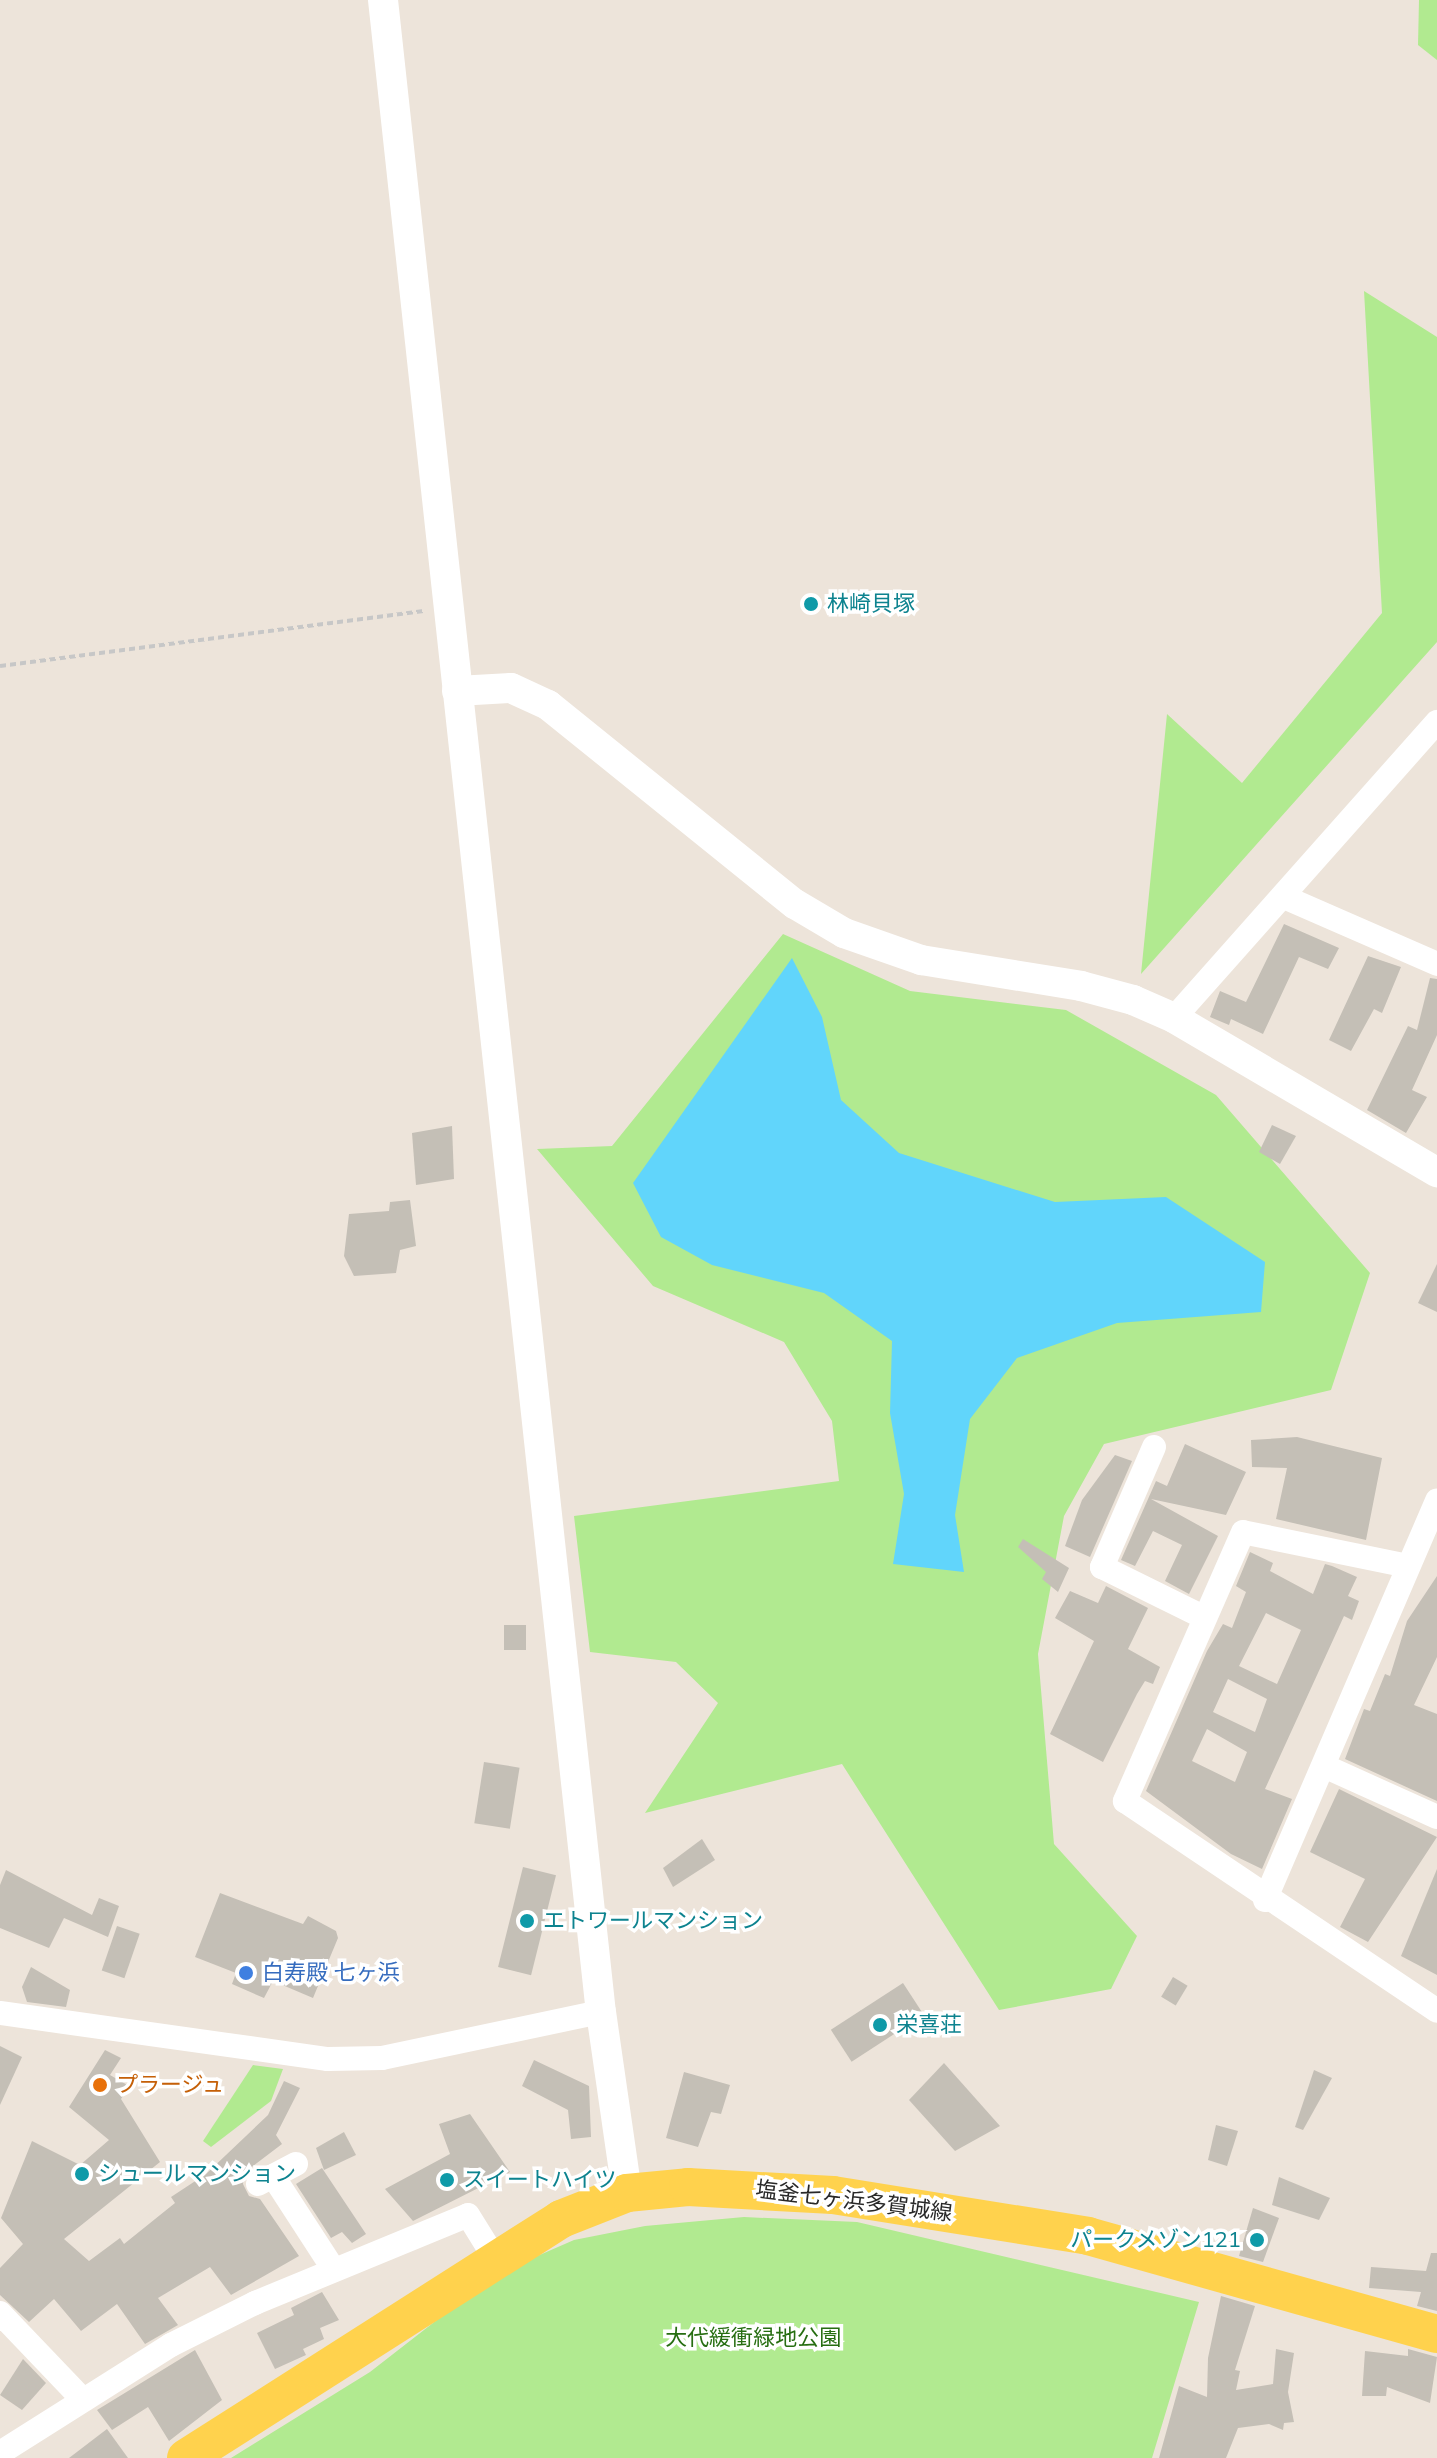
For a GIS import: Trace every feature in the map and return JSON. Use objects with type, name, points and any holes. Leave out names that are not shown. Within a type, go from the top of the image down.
[{"type":"main road","name":"塩釜七ヶ浜多賀城線","points":[[186,2458],[494,2257],[561,2219],[627,2193],[688,2187],[779,2188],[1035,2226],[1153,2252],[1437,2334]]},
{"type":"street","points":[[383,0],[601,2012],[627,2193]]},
{"type":"street","points":[[457,691],[511,688],[548,705],[795,904],[844,933],[921,960],[1081,986],[1174,1018],[1437,1172]]},
{"type":"street","points":[[1174,1018],[1437,722]]},
{"type":"street","points":[[1284,897],[1437,964]]},
{"type":"street","points":[[1154,1447],[1102,1567],[1203,1617]]},
{"type":"street","points":[[1265,1900],[1437,1500]]},
{"type":"street","points":[[1408,1566],[1243,1532],[1203,1617],[1125,1801],[1265,1900],[1437,2011]]},
{"type":"street","points":[[1324,1766],[1437,1817]]},
{"type":"street","points":[[0,2013],[328,2059],[382,2058],[601,2012]]},
{"type":"street","points":[[296,2164],[265,2180],[334,2270]]},
{"type":"street","points":[[0,2453],[171,2345],[334,2270],[468,2215],[494,2257]]},
{"type":"street","points":[[0,2313],[83,2400]]},
{"type":"path","points":[[0,666],[447,608]]},
{"type":"green space","points":[[1419,0],[1437,0],[1437,60],[1418,45]]},
{"type":"green space","points":[[1364,291],[1437,337],[1437,642],[1141,974],[1167,714],[1242,783],[1382,613]]},
{"type":"green space","points":[[783,934],[910,991],[1066,1010],[1216,1095],[1370,1273],[1331,1390],[1104,1444],[1064,1516],[1038,1654],[1054,1844],[1137,1936],[1111,1989],[999,2010],[842,1764],[645,1813],[718,1703],[676,1662],[590,1652],[574,1516],[839,1481],[832,1421],[784,1342],[653,1286],[537,1149],[612,1146]]},
{"type":"green space","points":[[253,2065],[283,2069],[271,2101],[211,2147],[203,2141]]},
{"type":"green space","name":"大代緩衝緑地公園","points":[[744,2217],[857,2222],[1199,2302],[1152,2458],[231,2458],[370,2372],[496,2274],[574,2240],[645,2226]]},
{"type":"water","points":[[792,958],[822,1017],[841,1100],[899,1153],[1055,1202],[1166,1197],[1265,1262],[1261,1312],[1117,1323],[1017,1358],[970,1419],[955,1515],[964,1572],[893,1564],[904,1494],[890,1413],[892,1341],[824,1293],[712,1265],[661,1237],[633,1183]]},
{"type":"building","points":[[1284,924],[1339,948],[1328,969],[1299,957],[1263,1034],[1231,1019],[1229,1025],[1210,1017],[1220,991],[1246,1002]]},
{"type":"building","points":[[1368,956],[1401,967],[1382,1013],[1374,1009],[1351,1051],[1329,1040]]},
{"type":"building","points":[[1430,978],[1437,979],[1437,1035],[1412,1090],[1427,1097],[1406,1133],[1367,1110],[1408,1026],[1417,1030]]},
{"type":"building","points":[[1272,1125],[1296,1136],[1280,1164],[1259,1152]]},
{"type":"building","points":[[452,1126],[454,1179],[416,1185],[412,1133]]},
{"type":"building","points":[[410,1200],[416,1246],[400,1250],[396,1273],[354,1276],[344,1256],[349,1214],[389,1211],[390,1202]]},
{"type":"building","points":[[1437,1264],[1437,1312],[1418,1303]]},
{"type":"building","points":[[1297,1437],[1382,1458],[1366,1540],[1276,1519],[1287,1468],[1252,1467],[1251,1440]]},
{"type":"building","points":[[1185,1444],[1246,1472],[1226,1515],[1151,1499],[1218,1536],[1189,1594],[1165,1581],[1182,1545],[1153,1531],[1135,1566],[1121,1560],[1156,1481],[1167,1486]]},
{"type":"building","points":[[1115,1455],[1132,1461],[1090,1557],[1065,1546],[1082,1500]]},
{"type":"building","points":[[1023,1539],[1069,1568],[1058,1592],[1042,1579],[1046,1572],[1018,1547]]},
{"type":"building","points":[[1250,1552],[1273,1563],[1270,1571],[1313,1594],[1325,1564],[1357,1577],[1348,1596],[1359,1601],[1352,1620],[1344,1616],[1265,1789],[1292,1799],[1262,1869],[1231,1854],[1146,1791],[1207,1651],[1223,1624],[1232,1628],[1246,1592],[1236,1586]],"holes":[[[1266,1613],[1301,1630],[1277,1684],[1239,1666]],[[1228,1679],[1267,1699],[1255,1732],[1213,1712]],[[1207,1729],[1247,1752],[1235,1782],[1192,1761]]]},
{"type":"building","points":[[1437,1576],[1437,1657],[1414,1705],[1437,1714],[1437,1801],[1345,1759],[1364,1709],[1370,1711],[1385,1674],[1390,1676],[1407,1621]]},
{"type":"building","points":[[1106,1586],[1148,1608],[1128,1649],[1160,1667],[1153,1684],[1145,1681],[1137,1694],[1103,1762],[1050,1734],[1094,1641],[1055,1618],[1070,1591],[1098,1603]]},
{"type":"building","points":[[504,1625],[526,1625],[526,1650],[504,1650]]},
{"type":"building","points":[[484,1762],[520,1768],[510,1829],[474,1823]]},
{"type":"building","points":[[1339,1789],[1437,1837],[1368,1942],[1340,1927],[1365,1879],[1310,1852]]},
{"type":"building","points":[[702,1839],[715,1860],[673,1887],[663,1868]]},
{"type":"building","name":"エトワールマンション","points":[[523,1867],[556,1875],[531,1975],[498,1967]]},
{"type":"building","points":[[1437,1869],[1437,1975],[1401,1956]]},
{"type":"building","points":[[6,1870],[92,1915],[99,1898],[119,1906],[108,1937],[64,1918],[49,1948],[0,1928],[0,1885]]},
{"type":"building","points":[[220,1893],[303,1924],[308,1916],[336,1931],[338,1938],[313,1998],[273,1981],[264,1998],[232,1984],[236,1973],[195,1957]]},
{"type":"building","points":[[117,1926],[140,1934],[124,1978],[102,1970]]},
{"type":"building","points":[[31,1967],[70,1990],[66,2007],[27,2002],[22,1987]]},
{"type":"building","points":[[1173,1977],[1188,1986],[1176,2005],[1161,1997]]},
{"type":"building","name":"栄喜荘","points":[[903,1983],[924,2015],[852,2062],[831,2030]]},
{"type":"building","points":[[0,2046],[22,2057],[0,2105]]},
{"type":"building","points":[[105,2050],[121,2058],[110,2075],[129,2086],[121,2099],[160,2162],[64,2239],[89,2261],[120,2238],[124,2244],[175,2203],[171,2197],[206,2174],[268,2115],[284,2081],[300,2088],[276,2135],[282,2144],[244,2173],[243,2184],[249,2196],[260,2199],[299,2256],[231,2295],[210,2267],[158,2298],[178,2325],[145,2344],[117,2304],[81,2331],[54,2299],[29,2322],[0,2295],[0,2268],[23,2244],[1,2218],[32,2141],[80,2165],[109,2140],[69,2107]]},
{"type":"building","points":[[534,2060],[589,2086],[591,2137],[571,2139],[568,2110],[522,2086]]},
{"type":"building","points":[[944,2063],[1000,2126],[955,2151],[909,2100]]},
{"type":"building","points":[[1314,2070],[1332,2078],[1303,2130],[1295,2127]]},
{"type":"building","points":[[684,2072],[730,2085],[721,2114],[711,2112],[698,2147],[666,2138]]},
{"type":"building","name":"スイートハイツ","points":[[470,2114],[510,2172],[413,2221],[385,2189],[450,2154],[439,2124]]},
{"type":"building","points":[[1216,2125],[1238,2131],[1227,2166],[1208,2160]]},
{"type":"building","points":[[344,2132],[356,2155],[324,2170],[316,2148]]},
{"type":"building","points":[[322,2168],[366,2234],[352,2243],[342,2232],[331,2238],[296,2184]]},
{"type":"building","points":[[1279,2177],[1330,2198],[1319,2220],[1272,2205]]},
{"type":"building","name":"パークメゾン121","points":[[1253,2208],[1279,2218],[1263,2262],[1239,2256]]},
{"type":"building","points":[[1431,2253],[1437,2253],[1437,2311],[1417,2306],[1421,2292],[1369,2288],[1371,2267],[1426,2271]]},
{"type":"building","points":[[322,2292],[339,2320],[320,2328],[324,2339],[303,2349],[306,2355],[275,2369],[257,2333],[294,2315],[291,2308]]},
{"type":"building","points":[[1221,2296],[1255,2306],[1235,2370],[1240,2371],[1236,2390],[1273,2384],[1276,2349],[1294,2353],[1288,2392],[1294,2422],[1284,2423],[1283,2430],[1269,2424],[1238,2428],[1226,2458],[1159,2458],[1179,2386],[1207,2397],[1208,2358]]},
{"type":"building","points":[[1408,2349],[1437,2357],[1430,2403],[1387,2387],[1386,2396],[1362,2396],[1365,2351],[1408,2356]]},
{"type":"building","points":[[195,2350],[222,2400],[169,2441],[148,2407],[112,2430],[97,2410]]},
{"type":"building","points":[[23,2359],[46,2383],[22,2410],[0,2395]]},
{"type":"building","points":[[107,2429],[128,2458],[69,2458]]},
{"type":"place","name":"林崎貝塚","points":[[811,604]]},
{"type":"place","name":"エトワールマンション","points":[[527,1921]]},
{"type":"place","name":"白寿殿 七ヶ浜","points":[[246,1973]]},
{"type":"place","name":"栄喜荘","points":[[880,2025]]},
{"type":"place","name":"プラージュ","points":[[100,2085]]},
{"type":"place","name":"シュールマンション","points":[[82,2174]]},
{"type":"place","name":"スイートハイツ","points":[[447,2180]]},
{"type":"place","name":"パークメゾン121","points":[[1257,2240]]}]
